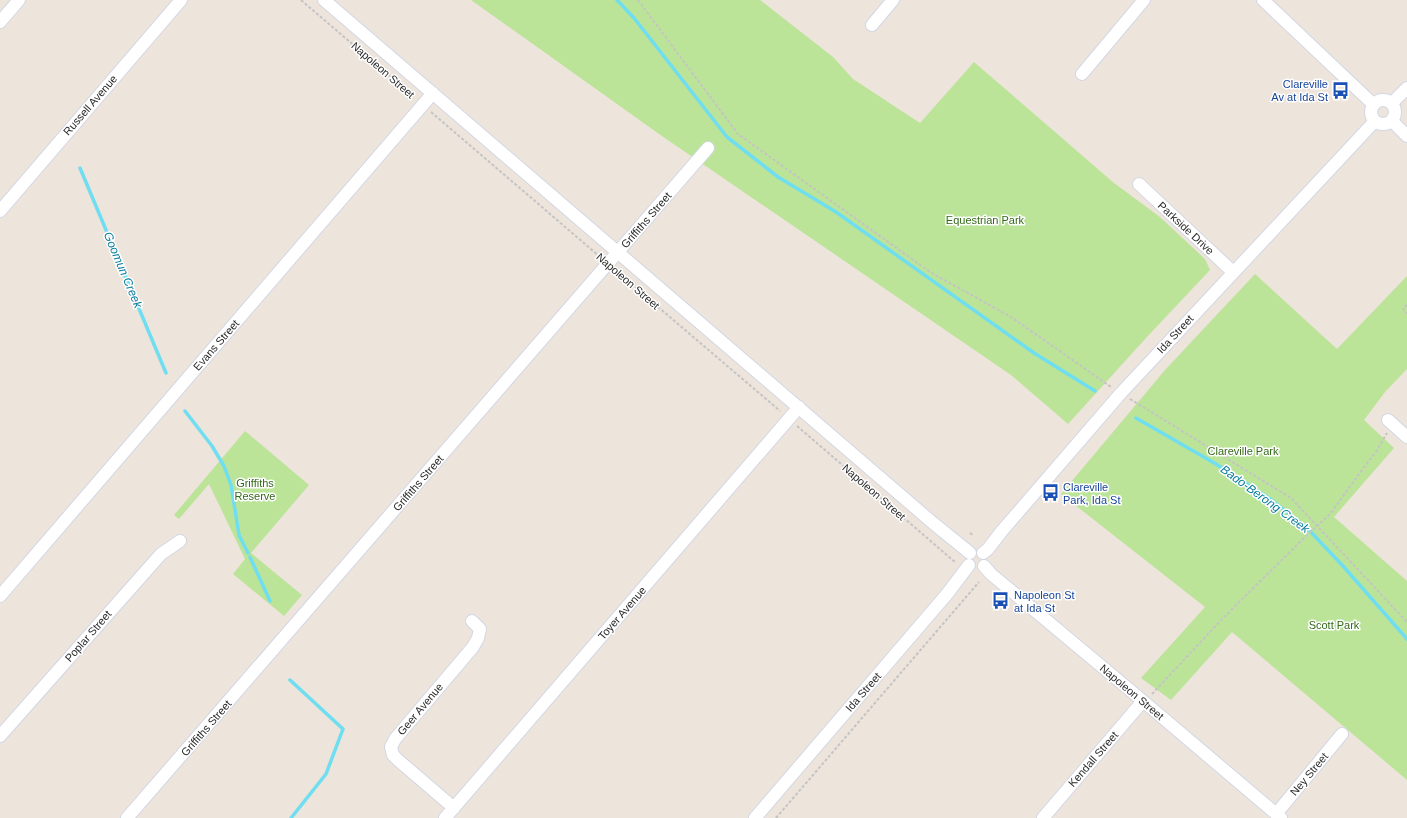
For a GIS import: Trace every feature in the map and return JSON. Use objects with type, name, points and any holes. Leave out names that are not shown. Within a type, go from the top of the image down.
[{"type":"street","points":[[0,22],[19,0]]},
{"type":"street","name":"Russell Avenue","points":[[0,211],[181,0]]},
{"type":"street","name":"Napoleon Street","points":[[324,0],[799,407],[970,559]]},
{"type":"street","points":[[872,25],[893,0]]},
{"type":"street","points":[[1082,74],[1144,0]]},
{"type":"street","points":[[1263,0],[1374,105]]},
{"type":"street","points":[[1392,103],[1407,88]]},
{"type":"street","name":"Evans Street","points":[[0,596],[433,93]]},
{"type":"street","points":[[1385,100],[1392,103],[1396,110],[1396,114],[1392,121],[1382,124],[1375,121],[1371,112],[1374,105],[1376,102],[1385,100]]},
{"type":"street","name":"Ida Street","points":[[983,553],[1121,393],[1375,121]]},
{"type":"street","points":[[1392,121],[1407,136]]},
{"type":"street","name":"Griffiths Street","points":[[127,818],[708,148]]},
{"type":"street","name":"Parkside Drive","points":[[1139,184],[1233,272]]},
{"type":"street","name":"Toyer Avenue","points":[[445,818],[799,407]]},
{"type":"street","points":[[1390,422],[1407,437]]},
{"type":"street","name":"Poplar Street","points":[[0,736],[161,554],[180,541]]},
{"type":"street","points":[[975,551],[983,553],[986,558],[984,566],[976,569],[973,569],[970,559],[975,551]]},
{"type":"street","name":"Ida Street","points":[[755,818],[947,594],[970,559]]},
{"type":"street","name":"Napoleon Street","points":[[984,566],[991,574],[1278,816]]},
{"type":"street","name":"Geer Avenue","points":[[454,808],[398,760],[391,747],[395,739],[473,647],[478,638],[480,629],[472,620]]},
{"type":"street","name":"Kendall Street","points":[[1043,818],[1143,701]]},
{"type":"street","name":"Ney Street","points":[[1278,816],[1342,734]]},
{"type":"path","name":"Napoleon Street","points":[[301,0],[955,562]]},
{"type":"path","points":[[638,0],[738,134],[930,272],[1011,317],[1121,393],[1291,498],[1407,622]]},
{"type":"path","points":[[1407,305],[1402,308],[1407,313]]},
{"type":"path","points":[[1143,701],[1156,691],[1223,618],[1304,538],[1331,514],[1377,450],[1390,422]]},
{"type":"path","points":[[970,533],[974,536]]},
{"type":"path","name":"Ida Street","points":[[776,818],[979,582]]},
{"type":"green space","name":"Equestrian Park","points":[[471,0],[760,0],[833,57],[853,79],[920,123],[974,62],[1114,183],[1160,217],[1205,259],[1210,270],[1068,424],[1011,375],[659,134]]},
{"type":"green space","name":"Clareville Park","points":[[1255,274],[1337,349],[1407,276],[1407,369],[1385,392],[1364,420],[1394,448],[1334,517],[1407,581],[1407,780],[1232,632],[1171,700],[1141,678],[1205,607],[1061,494],[1165,370]]},
{"type":"green space","name":"Griffiths Reserve","points":[[245,431],[309,485],[251,553],[302,595],[284,616],[233,574],[245,559],[209,484],[179,519],[174,515]]},
{"type":"waterway","points":[[617,0],[634,18],[727,137],[778,177],[836,212],[1034,353],[1095,391]]},
{"type":"waterway","name":"Goomun Creek","points":[[80,168],[166,373]]},
{"type":"waterway","name":"Goomun Creek","points":[[185,411],[212,446],[224,466],[231,485],[239,535],[248,553]]},
{"type":"waterway","name":"Bado-Berong Creek","points":[[1136,418],[1216,464],[1270,499],[1307,528],[1343,566],[1407,639]]},
{"type":"waterway","name":"Goomun Creek","points":[[250,557],[270,601]]},
{"type":"waterway","name":"Goomun Creek","points":[[290,680],[343,729],[326,774],[291,818]]},
{"type":"place","name":"Clareville Av at Ida St","points":[[1341,90]]},
{"type":"place","name":"Clareville Park, Ida St","points":[[1050,493]]},
{"type":"place","name":"Napoleon St at Ida St","points":[[1001,601]]},
{"type":"park label","name":"Scott Park","points":[[1334,625]]}]
